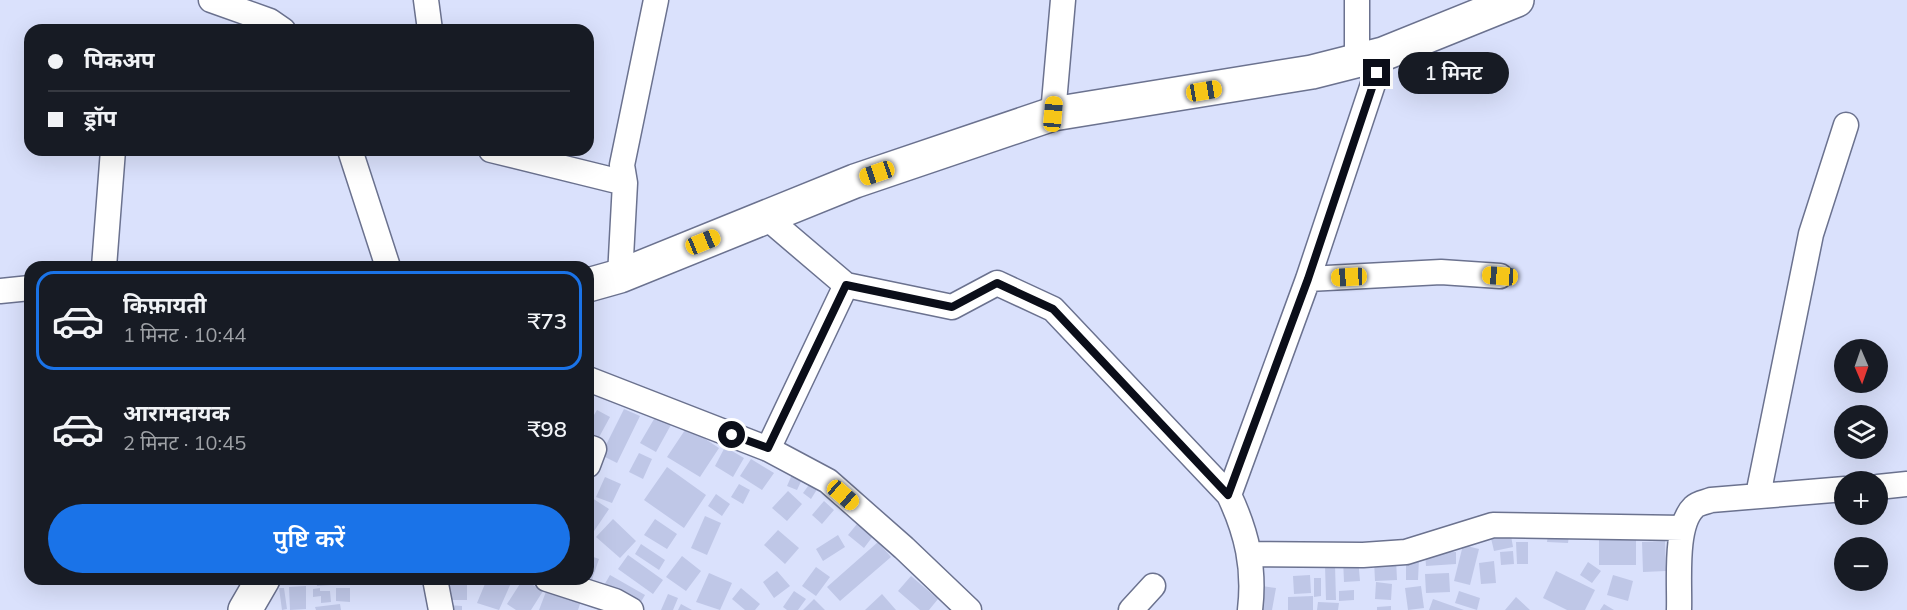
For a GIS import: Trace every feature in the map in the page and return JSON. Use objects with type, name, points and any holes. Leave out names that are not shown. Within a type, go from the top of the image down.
[{"type":"street","points":[[211,0],[274,24]]},
{"type":"street","points":[[426,0],[429,24]]},
{"type":"street","points":[[620,276],[625,183],[621,165],[656,0]]},
{"type":"street","points":[[1053,114],[1063,0]]},
{"type":"street","points":[[1228,495],[1308,279],[1370,57],[1357,0]]},
{"type":"street","points":[[594,283],[620,276],[855,181],[1053,114],[1312,72],[1370,57],[1509,1]]},
{"type":"street","points":[[1758,495],[1811,234],[1846,125]]},
{"type":"street","points":[[104,261],[113,156]]},
{"type":"street","points":[[352,156],[386,261]]},
{"type":"street","points":[[515,156],[625,183]]},
{"type":"street","points":[[766,217],[846,285],[952,307],[997,283],[1053,309],[1228,495],[1243,524],[1250,554],[1253,587],[1250,610]]},
{"type":"street","points":[[1308,279],[1441,272],[1500,276]]},
{"type":"street","points":[[768,448],[846,285]]},
{"type":"street","points":[[0,291],[24,289]]},
{"type":"street","points":[[594,381],[768,448],[828,481],[904,548],[969,610]]},
{"type":"street","points":[[1888,486],[1907,484]]},
{"type":"street","points":[[1679,610],[1683,528],[1686,517],[1695,505],[1711,500],[1834,490]]},
{"type":"street","points":[[1250,554],[1363,555],[1406,552],[1493,525],[1683,528]]},
{"type":"street","points":[[245,610],[260,585]]},
{"type":"street","points":[[436,585],[441,610]]},
{"type":"street","points":[[566,585],[615,601],[631,610]]},
{"type":"street","points":[[1131,610],[1153,586]]},
{"type":"building","points":[[624,409],[640,416],[617,463],[601,455]]},
{"type":"building","points":[[597,410],[610,417],[598,439],[594,437],[594,415]]},
{"type":"building","points":[[657,414],[672,423],[656,452],[640,443]]},
{"type":"building","points":[[687,427],[719,448],[700,477],[667,457]]},
{"type":"building","points":[[725,447],[744,458],[733,477],[715,466]]},
{"type":"building","points":[[639,453],[652,459],[643,479],[629,472]]},
{"type":"building","points":[[751,459],[774,473],[762,490],[740,476]]},
{"type":"building","points":[[667,467],[706,495],[684,528],[644,500]]},
{"type":"building","points":[[794,470],[804,475],[797,490],[787,486]]},
{"type":"building","points":[[605,477],[621,484],[612,503],[596,497]]},
{"type":"building","points":[[814,478],[821,483],[811,499],[803,493]]},
{"type":"building","points":[[739,484],[750,490],[743,504],[731,497]]},
{"type":"building","points":[[788,491],[802,504],[787,521],[772,508]]},
{"type":"building","points":[[716,494],[730,504],[722,516],[708,506]]},
{"type":"building","points":[[594,499],[609,509],[594,531]]},
{"type":"building","points":[[824,501],[834,510],[822,524],[812,515]]},
{"type":"building","points":[[705,516],[721,523],[707,555],[691,548]]},
{"type":"building","points":[[613,519],[636,541],[620,558],[596,537]]},
{"type":"building","points":[[655,519],[677,534],[667,549],[644,535]]},
{"type":"building","points":[[857,524],[873,536],[864,548],[848,535]]},
{"type":"building","points":[[778,530],[799,548],[785,564],[764,545]]},
{"type":"building","points":[[1510,530],[1513,547],[1494,551],[1490,534]]},
{"type":"building","points":[[1548,534],[1569,535],[1568,543],[1547,542]]},
{"type":"building","points":[[838,535],[845,547],[823,561],[816,549]]},
{"type":"building","points":[[1599,538],[1636,538],[1636,565],[1599,565]]},
{"type":"building","points":[[1665,541],[1666,571],[1643,572],[1642,542]]},
{"type":"building","points":[[878,542],[891,557],[840,601],[827,587]]},
{"type":"building","points":[[1516,542],[1528,542],[1528,564],[1517,564]]},
{"type":"building","points":[[641,544],[665,560],[659,570],[635,554]]},
{"type":"building","points":[[1463,545],[1479,549],[1470,585],[1454,581]]},
{"type":"building","points":[[1513,551],[1514,564],[1501,565],[1500,552]]},
{"type":"building","points":[[1456,552],[1456,564],[1426,566],[1425,553]]},
{"type":"building","points":[[628,555],[663,580],[653,594],[618,569]]},
{"type":"building","points":[[682,556],[701,571],[686,591],[666,577]]},
{"type":"building","points":[[594,557],[599,559],[594,574]]},
{"type":"building","points":[[1358,558],[1360,581],[1344,582],[1343,559]]},
{"type":"building","points":[[1396,559],[1397,580],[1375,581],[1374,560]]},
{"type":"building","points":[[1406,559],[1419,559],[1418,580],[1406,580]]},
{"type":"building","points":[[1494,561],[1496,583],[1481,584],[1479,563]]},
{"type":"building","points":[[1588,562],[1601,571],[1592,583],[1580,575]]},
{"type":"building","points":[[1325,565],[1335,565],[1336,600],[1326,600]]},
{"type":"building","points":[[816,567],[830,577],[816,596],[802,586]]},
{"type":"building","points":[[777,571],[790,586],[774,598],[763,582]]},
{"type":"building","points":[[1556,571],[1595,590],[1585,610],[1567,610],[1543,598]]},
{"type":"building","points":[[709,573],[732,583],[720,610],[696,602]]},
{"type":"building","points":[[1449,573],[1450,592],[1426,593],[1425,574]]},
{"type":"building","points":[[610,575],[645,595],[638,607],[603,587]]},
{"type":"building","points":[[1310,575],[1311,593],[1294,594],[1293,576]]},
{"type":"building","points":[[1613,575],[1633,581],[1628,601],[1607,595]]},
{"type":"building","points":[[911,576],[938,599],[929,610],[920,610],[898,591]]},
{"type":"building","points":[[1314,578],[1321,578],[1321,596],[1314,597]]},
{"type":"building","points":[[1376,582],[1392,584],[1391,600],[1375,599]]},
{"type":"building","points":[[441,585],[467,585],[467,600],[441,600]]},
{"type":"building","points":[[484,585],[510,585],[499,610],[477,603]]},
{"type":"building","points":[[519,585],[533,585],[543,591],[531,610],[516,610],[507,604]]},
{"type":"building","points":[[306,586],[306,609],[290,610],[289,587]]},
{"type":"building","points":[[1262,586],[1276,588],[1272,610],[1259,610]]},
{"type":"building","points":[[1421,586],[1424,608],[1408,610],[1405,588]]},
{"type":"building","points":[[279,588],[284,588],[287,609],[282,610]]},
{"type":"building","points":[[320,588],[320,591],[330,591],[331,602],[321,603],[321,596],[313,597],[313,589]]},
{"type":"building","points":[[336,588],[350,588],[350,602],[336,601]]},
{"type":"building","points":[[741,588],[760,604],[755,610],[745,610],[732,599]]},
{"type":"building","points":[[547,589],[581,601],[578,610],[539,610]]},
{"type":"building","points":[[1354,590],[1354,600],[1339,601],[1339,591]]},
{"type":"building","points":[[794,591],[806,599],[798,610],[787,610],[783,607]]},
{"type":"building","points":[[1459,591],[1480,598],[1477,610],[1455,603]]},
{"type":"building","points":[[668,594],[678,598],[673,610],[661,610]]},
{"type":"building","points":[[882,594],[896,610],[865,610]]},
{"type":"building","points":[[1313,596],[1313,610],[1288,610],[1288,597]]},
{"type":"building","points":[[1516,597],[1530,610],[1505,610]]},
{"type":"building","points":[[814,599],[825,610],[803,610]]},
{"type":"building","points":[[1433,599],[1464,610],[1429,610]]},
{"type":"building","points":[[1318,602],[1339,603],[1338,610],[1317,610]]},
{"type":"building","points":[[340,604],[341,610],[316,610],[315,607]]},
{"type":"building","points":[[681,604],[692,610],[678,610]]},
{"type":"building","points":[[1604,604],[1614,610],[1600,610]]},
{"type":"building","points":[[448,605],[462,606],[462,610],[448,610]]},
{"type":"building","points":[[1391,606],[1391,610],[1377,610],[1377,607]]},
{"type":"route","points":[[732,435],[768,448],[846,285],[952,307],[997,283],[1053,309],[1228,495],[1308,279],[1377,73]]}]
